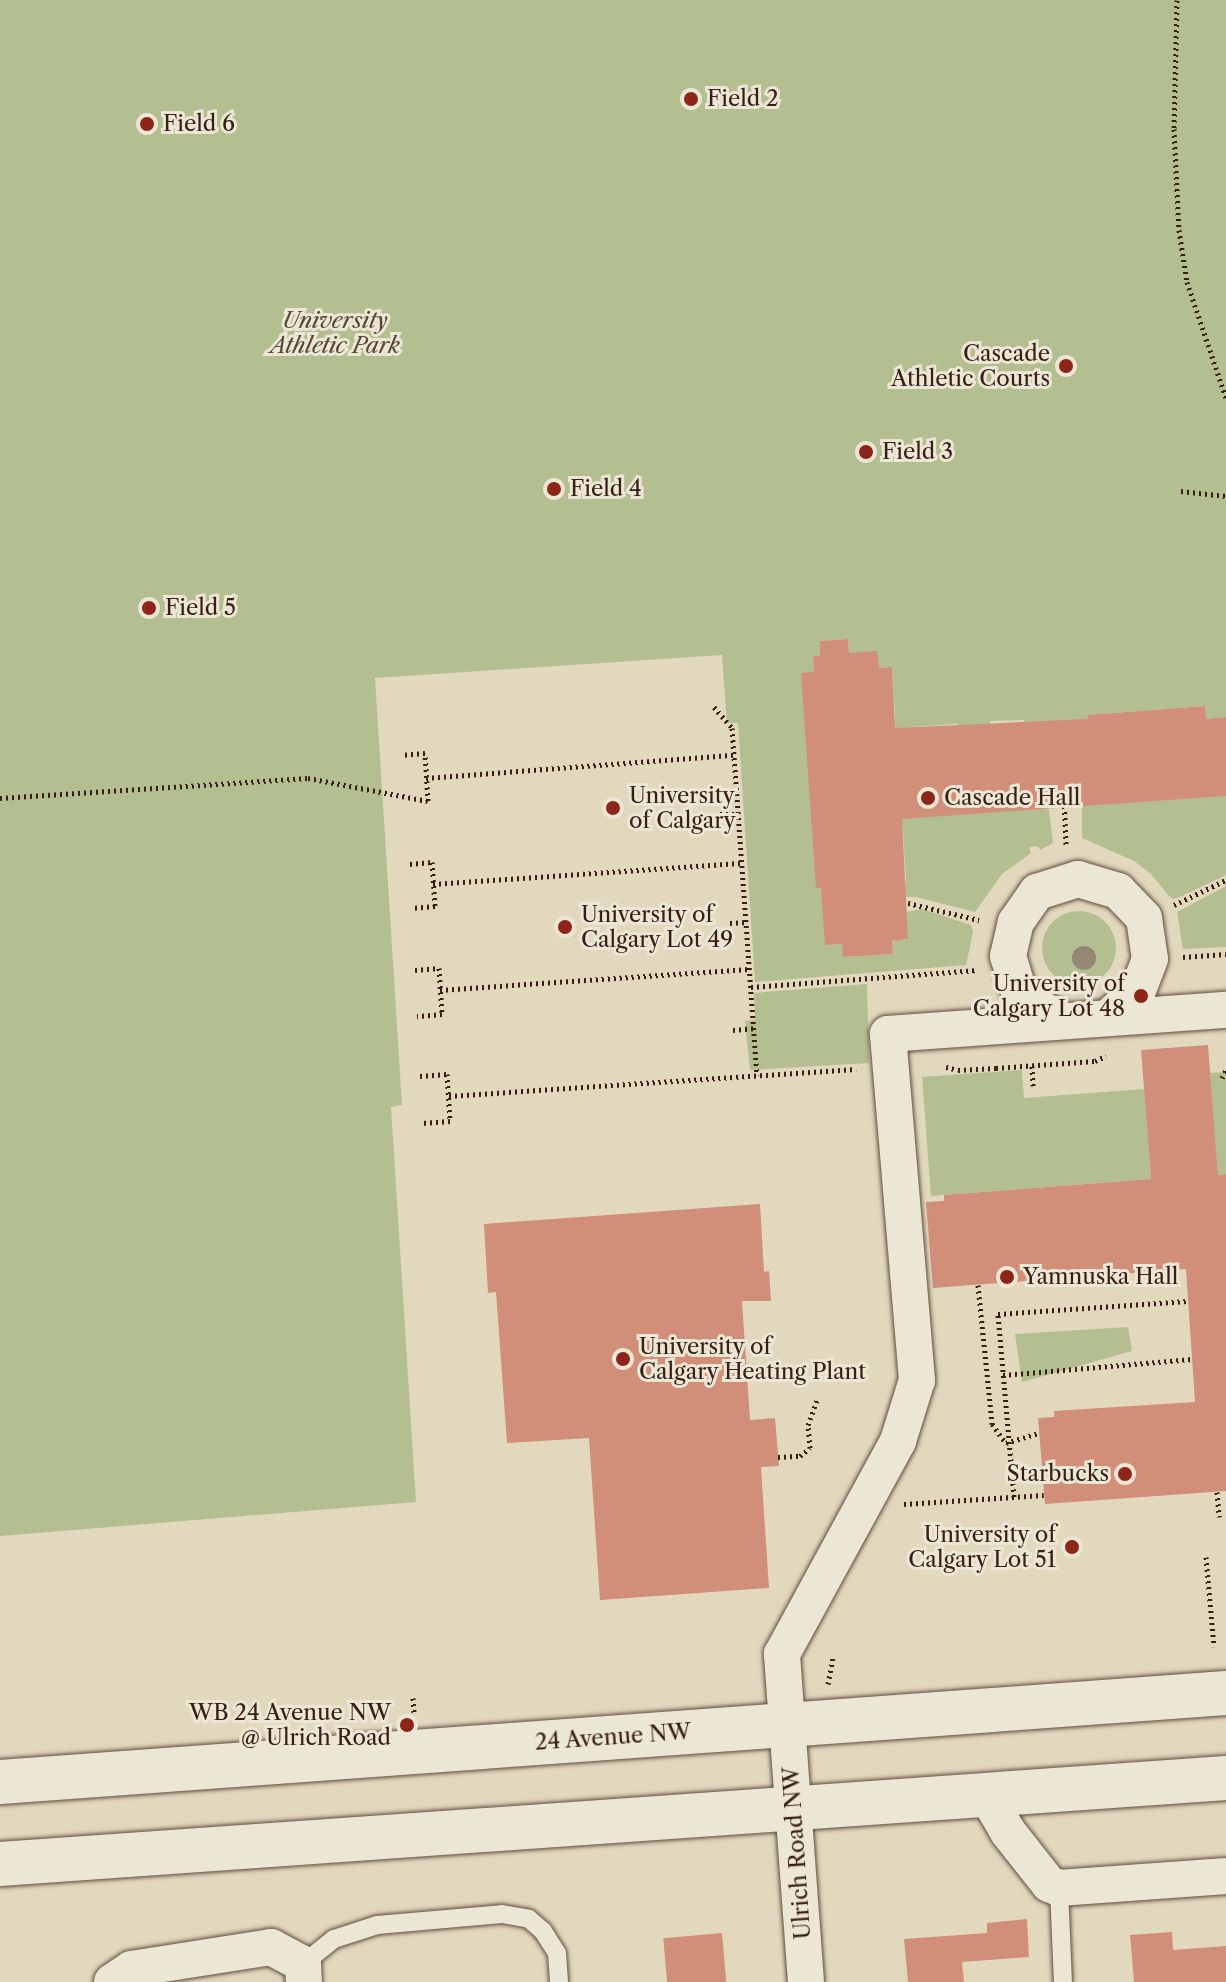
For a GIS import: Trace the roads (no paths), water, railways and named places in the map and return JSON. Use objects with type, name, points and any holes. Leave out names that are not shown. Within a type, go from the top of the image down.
[{"type":"street","points":[[1109,1017],[1138,990],[1150,959],[1144,918],[1118,891],[1078,879],[1037,892],[1016,922],[1008,956],[1021,998],[1064,1021],[1226,1010]]},
{"type":"street","name":"Ulrich Road NW","points":[[806,1982],[782,1654],[898,1441],[917,1380],[888,1034],[1064,1021]]},
{"type":"street","name":"24 Avenue NW","points":[[0,1782],[1226,1693]]},
{"type":"street","points":[[0,1764],[43,1779]]},
{"type":"street","points":[[0,1864],[1226,1778]]},
{"type":"street","points":[[987,1796],[1008,1832],[1049,1884],[1059,1888],[1226,1876]]},
{"type":"street","points":[[112,1982],[131,1969],[271,1947],[304,1973]]},
{"type":"lane","points":[[1059,1888],[1063,1982]]},
{"type":"lane","points":[[304,1973],[334,1939],[377,1925],[502,1914],[529,1919],[543,1931],[557,1953],[559,1982]]},
{"type":"place","name":"Field 2","points":[[691,99]]},
{"type":"place","name":"Field 6","points":[[147,124]]},
{"type":"place","name":"Cascade Athletic Courts","points":[[1066,366]]},
{"type":"place","name":"Field 3","points":[[866,452]]},
{"type":"place","name":"Field 4","points":[[554,489]]},
{"type":"place","name":"Field 5","points":[[149,608]]},
{"type":"place","name":"Cascade Hall","points":[[928,798]]},
{"type":"place","name":"University of Calgary","points":[[613,808]]},
{"type":"place","name":"University of Calgary Lot 49","points":[[565,927]]},
{"type":"place","name":"University of Calgary Lot 48","points":[[1141,996]]},
{"type":"place","name":"Yamnuska Hall","points":[[1007,1277]]},
{"type":"place","name":"University of Calgary Heating Plant","points":[[623,1359]]},
{"type":"place","name":"Starbucks","points":[[1125,1474]]},
{"type":"place","name":"University of Calgary Lot 51","points":[[1072,1547]]},
{"type":"place","name":"WB 24 Avenue NW @ Ulrich Road","points":[[407,1725]]},
{"type":"park label","name":"University Athletic Park","points":[[335,332]]}]
